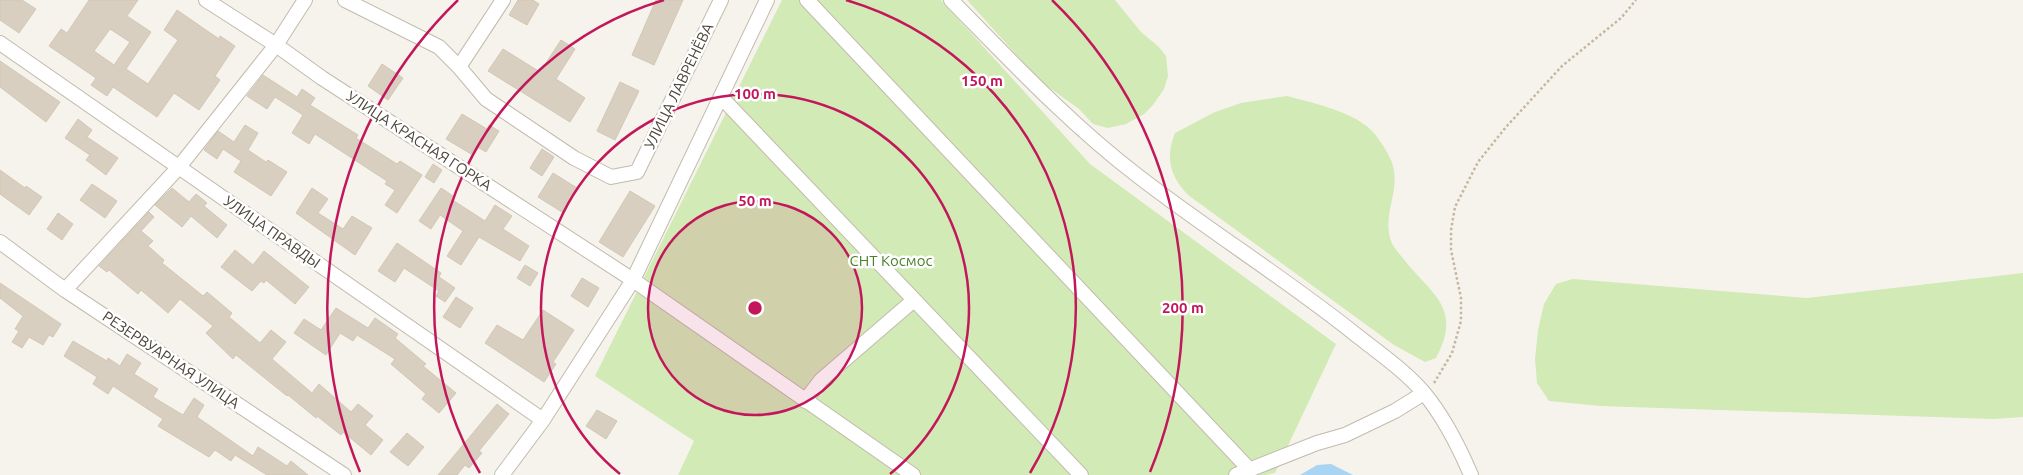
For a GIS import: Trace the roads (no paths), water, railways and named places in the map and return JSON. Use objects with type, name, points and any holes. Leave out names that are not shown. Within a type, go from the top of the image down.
[{"type":"street","name":"УЛИЦА КРАСНАЯ ГОРКА","points":[[206,0],[276,45],[322,78],[633,280],[913,475]]},
{"type":"street","points":[[66,290],[179,167],[276,45],[305,0]]},
{"type":"street","points":[[345,0],[439,47],[460,67],[503,0]]},
{"type":"street","name":"УЛИЦА ЛАВРЕНЁВА","points":[[460,67],[486,99],[574,158],[611,177],[637,172],[722,0]]},
{"type":"street","points":[[502,475],[543,420],[633,280],[768,0]]},
{"type":"street","points":[[807,0],[1250,470]]},
{"type":"street","points":[[951,0],[1017,68],[1094,140],[1137,176],[1308,296],[1389,361],[1424,394],[1448,430],[1471,475]]},
{"type":"street","name":"УЛИЦА ПРАВДЫ","points":[[0,43],[543,420]]},
{"type":"street","points":[[721,97],[1081,475]]},
{"type":"street","name":"РЕЗЕРВУАРНАЯ УЛИЦА","points":[[0,242],[66,290],[344,475]]},
{"type":"street","points":[[805,401],[821,380],[914,300]]},
{"type":"street","points":[[1236,475],[1317,443],[1345,435],[1395,411],[1424,394]]},
{"type":"water","points":[[1331,464],[1353,475],[1300,475],[1317,465]]},
{"type":"park label","name":"СНТ Космос","points":[[891,261]]}]
